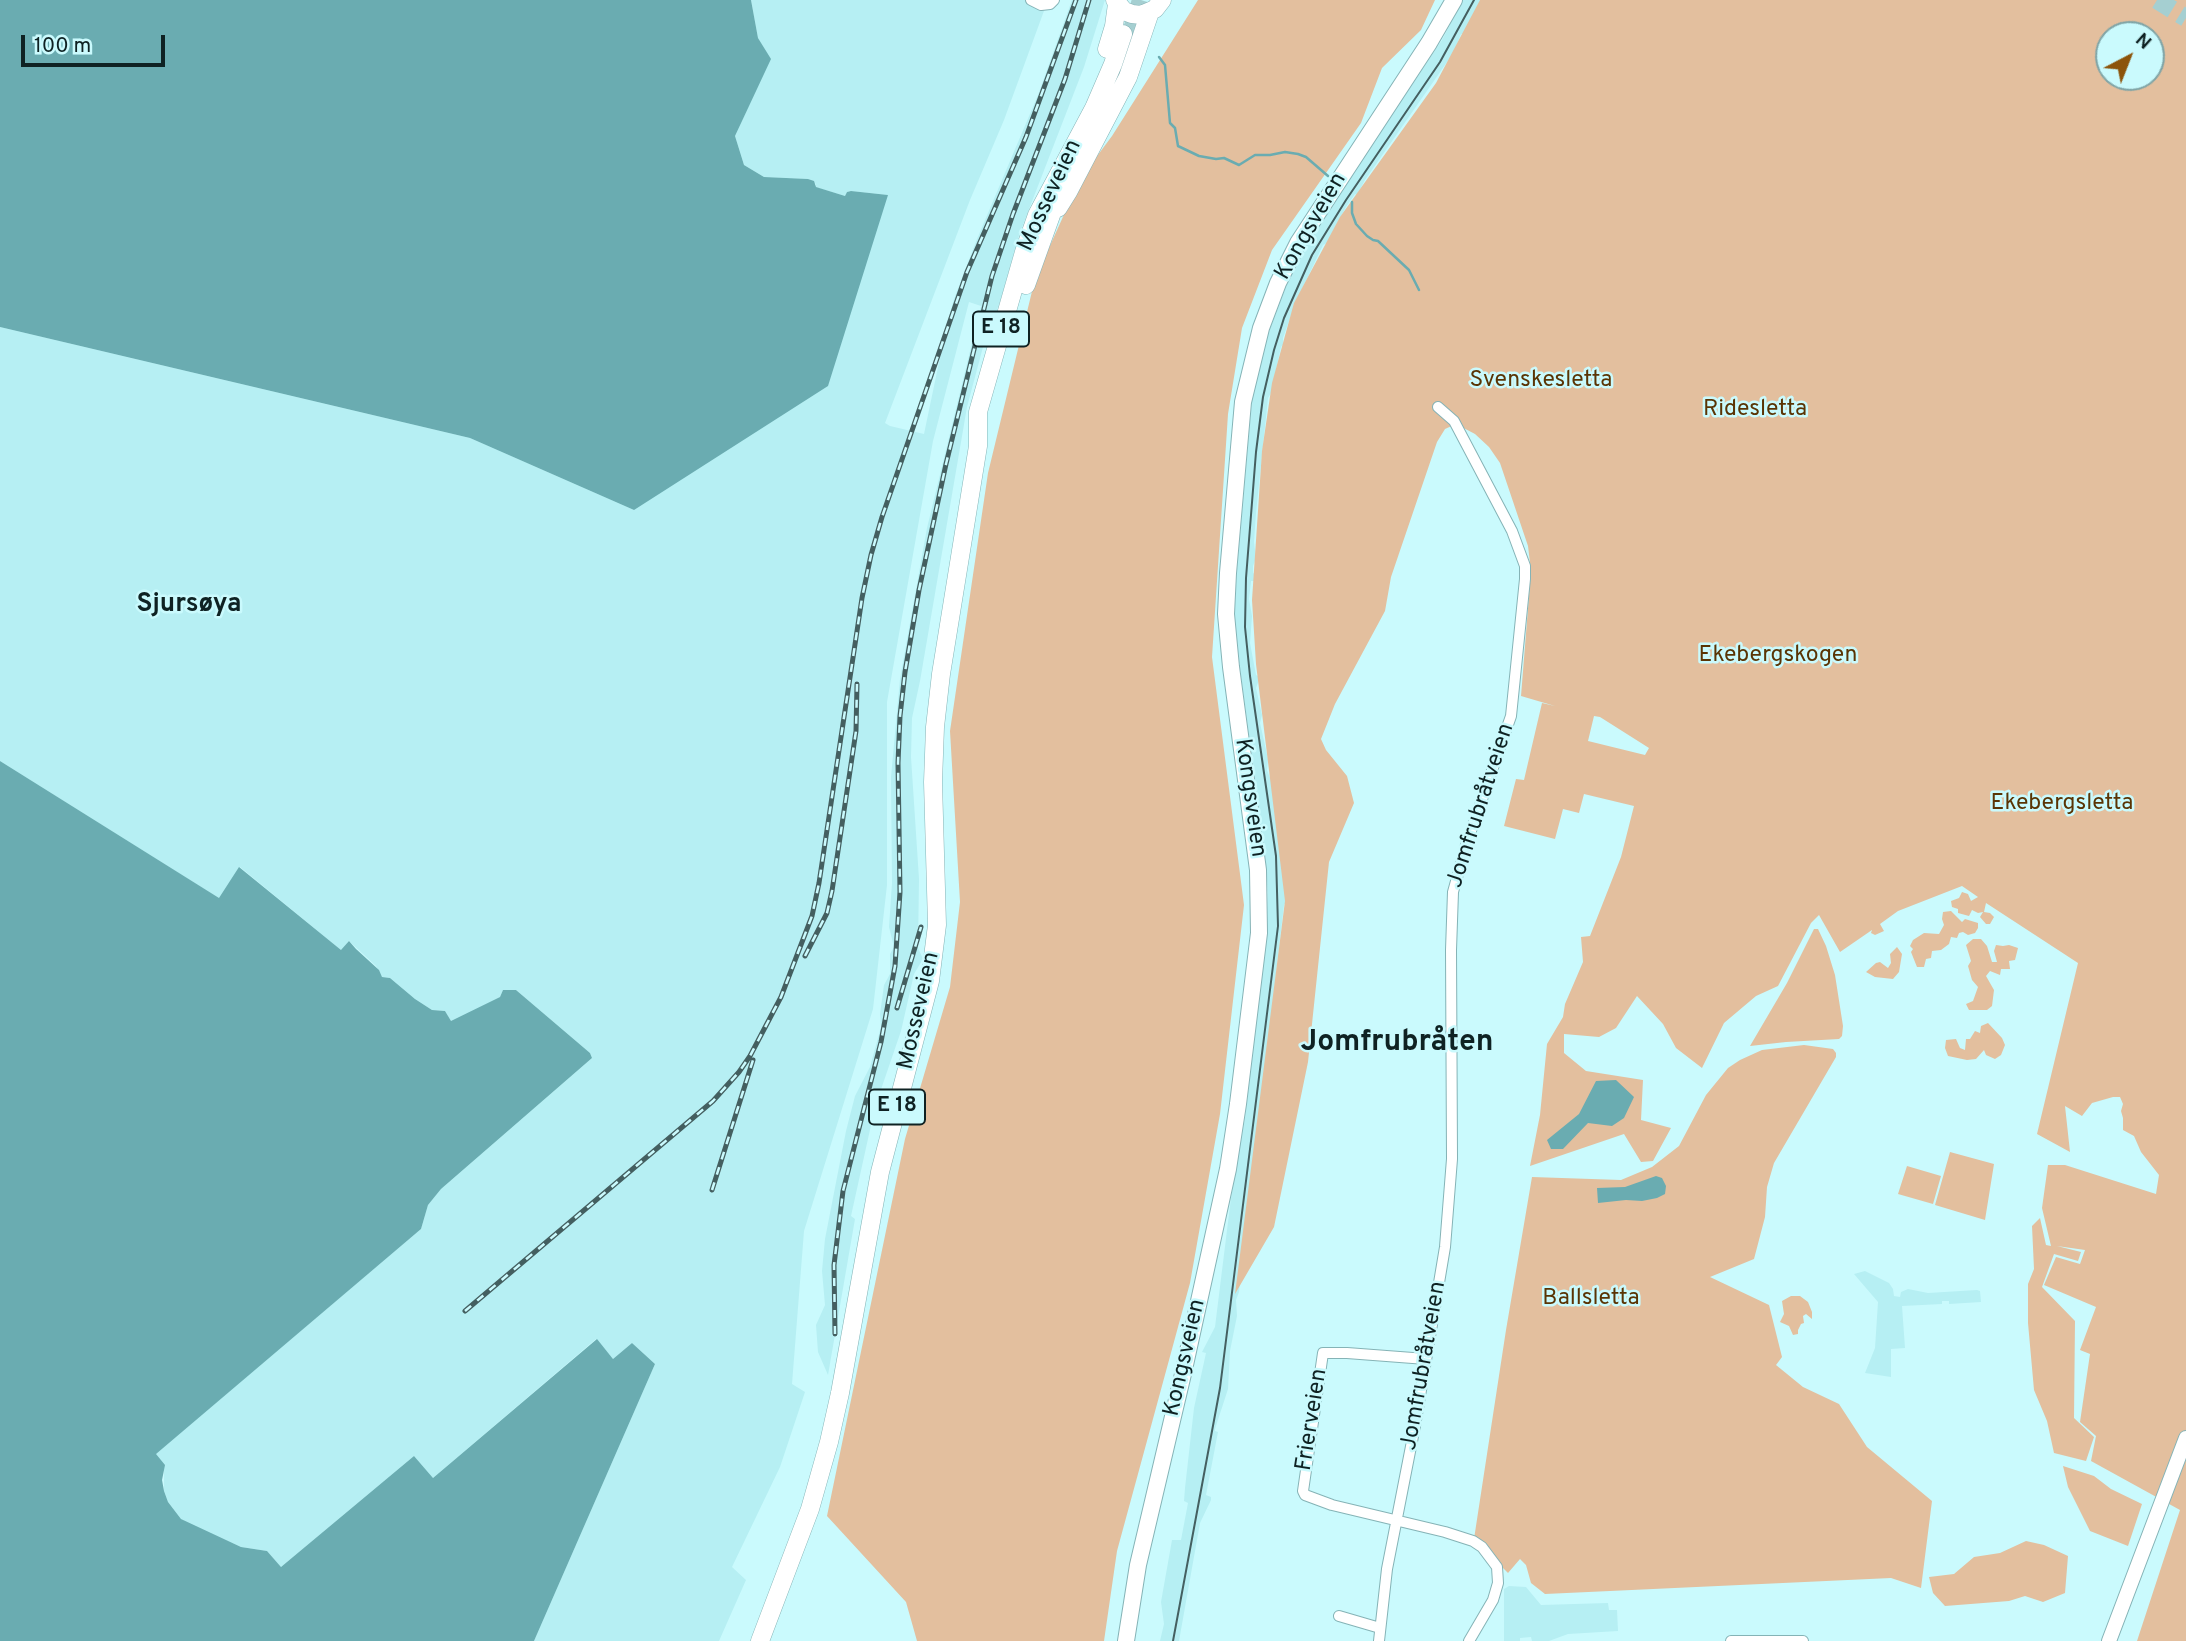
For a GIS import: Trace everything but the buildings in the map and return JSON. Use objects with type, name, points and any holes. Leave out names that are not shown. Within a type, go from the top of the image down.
[{"type":"highway","name":"E 18","points":[[1116,2],[1124,11],[1141,15],[1156,6]]},
{"type":"highway","name":"E 18","points":[[1044,217],[1049,178],[1076,125],[1101,65],[1114,26],[1116,2]]},
{"type":"highway","name":"E 18","points":[[1044,217],[1068,192],[1128,77],[1156,6]]},
{"type":"highway","name":"Mosseveien","points":[[761,1641],[810,1509],[829,1443],[880,1172],[932,973],[937,925],[933,801],[935,727],[978,446],[1044,217],[1111,89],[1126,35]]},
{"type":"highway","name":"Mosseveien","points":[[751,1641],[773,1605]]},
{"type":"main road","name":"Kongsveien","points":[[1126,1641],[1138,1565],[1184,1374],[1228,1169],[1258,948],[1258,870],[1226,614],[1243,402],[1261,328],[1290,257],[1314,215],[1429,43],[1454,0]]},
{"type":"street","points":[[1031,0],[1041,5],[1050,4],[1054,0]]},
{"type":"street","name":"Jomfrubråtveien","points":[[1379,1641],[1387,1569],[1446,1247],[1451,1182],[1453,892],[1466,845],[1511,716],[1525,579],[1525,566],[1512,531],[1454,421],[1438,407]]},
{"type":"street","name":"Frierveien","points":[[1396,1520],[1322,1502],[1305,1495],[1303,1491],[1323,1353],[1426,1359]]},
{"type":"street","points":[[2109,1641],[2186,1438]]},
{"type":"street","points":[[1396,1520],[1473,1541],[1492,1557],[1498,1573],[1496,1593],[1469,1641]]},
{"type":"street","points":[[1339,1616],[1380,1628]]},
{"type":"street","points":[[1731,1641],[1802,1641]]},
{"type":"shaded area","points":[[0,0],[751,0],[758,38],[771,59],[735,136],[744,165],[764,177],[808,179],[814,181],[816,187],[845,196],[851,191],[888,195],[828,386],[634,510],[470,438],[0,327]]},
{"type":"shaded area","points":[[751,0],[1048,0],[885,423],[924,434],[954,299],[1038,95],[1072,0],[1105,0],[1084,67],[1019,235],[967,407],[912,718],[911,757],[919,879],[918,948],[923,959],[914,974],[901,1031],[875,1107],[851,1216],[855,1219],[828,1375],[818,1352],[816,1325],[825,1305],[822,1271],[825,1239],[846,1131],[855,1096],[870,1067],[881,1027],[884,985],[890,974],[890,954],[894,947],[889,927],[892,883],[891,777],[900,679],[927,528],[981,306],[969,302],[933,441],[887,702],[887,885],[873,1009],[804,1231],[792,1384],[805,1392],[780,1467],[732,1567],[746,1580],[719,1641],[534,1641],[655,1364],[632,1343],[613,1359],[596,1339],[433,1478],[414,1456],[281,1567],[267,1551],[241,1547],[189,1524],[181,1519],[168,1502],[164,1491],[164,1469],[155,1454],[421,1229],[428,1205],[441,1189],[592,1058],[590,1053],[516,990],[503,990],[500,997],[451,1022],[445,1011],[432,1010],[390,978],[382,977],[376,966],[349,941],[342,951],[240,867],[220,899],[0,761],[0,327],[470,438],[634,510],[888,195],[851,191],[845,196],[815,187],[816,184],[808,179],[764,177],[744,165],[735,136],[770,59],[758,38]]},
{"type":"shaded area","points":[[1463,0],[1484,0],[1465,35],[1461,34],[1454,52],[1357,195],[1355,194],[1346,207],[1327,243],[1323,245],[1295,304],[1283,338],[1268,398],[1256,513],[1256,558],[1253,566],[1255,574],[1254,581],[1251,581],[1249,599],[1252,616],[1250,643],[1256,675],[1260,677],[1256,688],[1262,715],[1260,723],[1268,759],[1267,770],[1272,783],[1287,901],[1284,905],[1236,1300],[1237,1316],[1230,1351],[1228,1389],[1215,1429],[1218,1432],[1206,1495],[1211,1497],[1211,1500],[1200,1523],[1179,1641],[1160,1641],[1164,1624],[1161,1602],[1172,1540],[1181,1540],[1188,1503],[1184,1501],[1185,1488],[1194,1408],[1206,1353],[1202,1352],[1215,1327],[1231,1198],[1245,1118],[1267,933],[1265,853],[1234,624],[1252,399],[1268,334],[1301,254],[1442,40]]},
{"type":"shaded area","points":[[0,761],[219,898],[239,867],[341,950],[349,941],[379,970],[382,977],[390,978],[432,1010],[445,1011],[451,1021],[500,997],[503,990],[516,990],[590,1053],[592,1058],[441,1189],[428,1205],[421,1229],[156,1454],[165,1465],[162,1480],[168,1502],[181,1519],[241,1547],[267,1551],[281,1567],[414,1456],[433,1478],[597,1339],[613,1359],[632,1343],[655,1364],[534,1641],[0,1641]]},
{"type":"shaded area","points":[[1616,1080],[1634,1097],[1624,1118],[1612,1126],[1588,1123],[1563,1149],[1551,1149],[1547,1140],[1579,1114],[1596,1081]]},
{"type":"shaded area","points":[[1656,1176],[1662,1178],[1666,1186],[1665,1194],[1657,1198],[1598,1203],[1597,1188],[1625,1187]]},
{"type":"shaded area","points":[[1865,1271],[1889,1283],[1894,1296],[1900,1297],[1901,1292],[1908,1289],[1928,1293],[1977,1290],[1980,1291],[1981,1302],[1949,1304],[1949,1301],[1942,1301],[1942,1304],[1902,1306],[1905,1348],[1891,1349],[1891,1377],[1865,1373],[1875,1348],[1878,1302],[1854,1274]]},
{"type":"shaded area","points":[[1509,1586],[1526,1587],[1541,1605],[1608,1603],[1609,1610],[1617,1610],[1618,1631],[1568,1634],[1549,1641],[1532,1641],[1531,1637],[1520,1638],[1520,1641],[1504,1641],[1504,1589]]},
{"type":"green space","points":[[1198,0],[1435,0],[1421,30],[1382,68],[1361,123],[1272,250],[1242,328],[1228,414],[1212,657],[1244,905],[1220,1114],[1190,1283],[1117,1551],[1104,1641],[917,1641],[906,1602],[827,1516],[905,1139],[950,987],[960,902],[950,731],[988,473],[1035,279],[1080,179],[1112,136]]},
{"type":"green space","name":"Ekebergskogen","points":[[1480,0],[2186,0],[2186,1641],[2137,1641],[2180,1510],[2091,1461],[2096,1436],[2080,1422],[2090,1354],[2080,1350],[2096,1307],[2044,1285],[2056,1257],[2080,1264],[2085,1250],[2057,1246],[2081,1252],[2078,1261],[2054,1254],[2042,1287],[2075,1321],[2074,1418],[2094,1437],[2086,1461],[2054,1453],[2047,1421],[2034,1390],[2028,1323],[2028,1284],[2034,1269],[2032,1226],[2040,1218],[2046,1245],[2051,1246],[2042,1208],[2048,1165],[2065,1165],[2156,1194],[2159,1175],[2141,1152],[2134,1136],[2123,1130],[2123,1104],[2120,1097],[2092,1103],[2082,1116],[2065,1106],[2070,1152],[2037,1134],[2078,963],[1986,903],[1984,912],[1994,917],[1990,924],[1986,924],[1980,917],[1983,912],[1972,910],[1969,916],[1958,913],[1958,909],[1952,907],[1951,901],[1959,898],[1962,892],[1968,894],[1971,901],[1978,897],[1962,886],[1898,911],[1880,924],[1884,931],[1875,935],[1871,933],[1872,930],[1840,952],[1819,915],[1811,923],[1778,986],[1756,996],[1724,1023],[1702,1068],[1676,1048],[1663,1024],[1637,996],[1616,1028],[1599,1037],[1564,1034],[1564,1053],[1586,1071],[1643,1080],[1641,1120],[1671,1128],[1653,1161],[1641,1162],[1624,1134],[1530,1166],[1540,1115],[1547,1044],[1563,1017],[1565,1004],[1583,962],[1581,937],[1590,936],[1621,857],[1634,806],[1584,794],[1579,813],[1563,809],[1555,839],[1504,826],[1516,779],[1524,780],[1542,703],[1555,706],[1521,696],[1531,571],[1528,546],[1500,463],[1489,447],[1475,434],[1456,424],[1445,429],[1437,442],[1391,577],[1385,611],[1335,704],[1321,739],[1326,750],[1347,776],[1354,803],[1329,862],[1308,1062],[1274,1227],[1235,1294],[1285,901],[1256,664],[1252,600],[1262,451],[1272,383],[1294,303],[1340,217],[1436,83]],"holes":[[[1594,716],[1600,717],[1649,748],[1645,755],[1588,741]]]},
{"type":"green space","points":[[1951,911],[1962,922],[1965,919],[1978,923],[1975,933],[1968,935],[1963,932],[1959,933],[1957,938],[1951,937],[1949,944],[1941,950],[1932,951],[1931,958],[1926,959],[1924,967],[1917,967],[1910,946],[1913,940],[1924,933],[1939,934],[1944,925],[1943,912]]},
{"type":"green space","points":[[1814,929],[1818,929],[1826,946],[1835,975],[1843,1026],[1842,1036],[1839,1039],[1750,1046],[1787,983]]},
{"type":"green space","points":[[1973,939],[1981,939],[1987,946],[1992,962],[1997,962],[1994,951],[1996,945],[2018,948],[2015,960],[2009,961],[2010,969],[2001,969],[2000,975],[1990,971],[1986,976],[1994,990],[1992,1006],[1987,1010],[1969,1010],[1966,1004],[1973,1001],[1978,987],[1972,980],[1968,966],[1971,961],[1966,945]]},
{"type":"green space","points":[[1897,947],[1902,954],[1899,972],[1893,979],[1875,977],[1866,972],[1880,962],[1888,968],[1891,963],[1890,954]]},
{"type":"green space","points":[[1988,1023],[2005,1045],[2001,1055],[1995,1059],[1986,1055],[1984,1050],[1976,1059],[1948,1056],[1946,1040],[1956,1039],[1960,1048],[1965,1050],[1966,1039],[1970,1039],[1975,1031],[1980,1033],[1981,1026]]},
{"type":"green space","name":"Ballsletta","points":[[1804,1045],[1833,1049],[1836,1057],[1774,1163],[1767,1187],[1765,1217],[1754,1259],[1710,1277],[1769,1305],[1782,1357],[1776,1365],[1803,1387],[1839,1404],[1867,1447],[1932,1501],[1921,1588],[1891,1578],[1545,1594],[1531,1583],[1526,1565],[1520,1559],[1508,1573],[1474,1539],[1532,1177],[1621,1180],[1652,1167],[1679,1146],[1706,1095],[1728,1068],[1762,1050]]},
{"type":"green space","points":[[1950,1152],[1994,1164],[1985,1220],[1935,1205]]},
{"type":"green space","points":[[1907,1166],[1941,1176],[1933,1204],[1898,1194]]},
{"type":"green space","points":[[1791,1296],[1800,1296],[1808,1302],[1812,1312],[1812,1319],[1806,1314],[1803,1316],[1804,1323],[1801,1324],[1798,1334],[1793,1335],[1789,1326],[1780,1322],[1784,1314],[1782,1301]]},
{"type":"green space","points":[[2063,1466],[2094,1476],[2111,1489],[2142,1504],[2128,1546],[2090,1531],[2068,1487]]},
{"type":"green space","points":[[2026,1541],[2044,1545],[2068,1556],[2065,1593],[2043,1602],[2025,1596],[2009,1601],[1945,1606],[1933,1593],[1929,1577],[1954,1574],[1974,1557],[2000,1553]]},
{"type":"waterway","points":[[1159,57],[1165,65],[1170,123],[1175,128],[1178,146],[1199,156],[1224,158],[1239,165],[1255,155],[1285,152],[1298,154],[1306,157],[1328,176]]},
{"type":"waterway","points":[[1352,202],[1356,224],[1409,270],[1419,290]]},
{"type":"tunnel","points":[[1130,36],[1141,0]]},
{"type":"tunnel","points":[[2157,0],[2186,18]]},
{"type":"tram line","points":[[1173,1641],[1220,1388],[1278,926],[1276,856],[1245,627],[1246,578],[1263,397],[1284,318],[1312,255],[1440,62],[1474,0]]},
{"type":"railway","points":[[465,1311],[713,1101],[750,1056],[781,997],[812,916],[819,883],[862,598],[882,517],[967,272],[1026,137],[1076,0]]},
{"type":"railway","points":[[835,1334],[834,1265],[843,1191],[881,1042],[895,966],[900,892],[900,716],[919,590],[946,464],[992,276],[1065,79],[1089,0]]},
{"type":"railway","points":[[805,956],[827,913],[832,891],[856,731],[857,684]]},
{"type":"railway","points":[[897,1008],[921,927]]},
{"type":"railway","points":[[712,1190],[753,1060]]},
{"type":"district","name":"Sjursøya","points":[[189,606]]},
{"type":"district","name":"Jomfrubråten","points":[[1397,1044]]},
{"type":"park label","name":"Svenskesletta","points":[[1541,381]]},
{"type":"park label","name":"Ridesletta","points":[[1755,410]]},
{"type":"park label","name":"Ekebergsletta","points":[[2062,804]]}]
